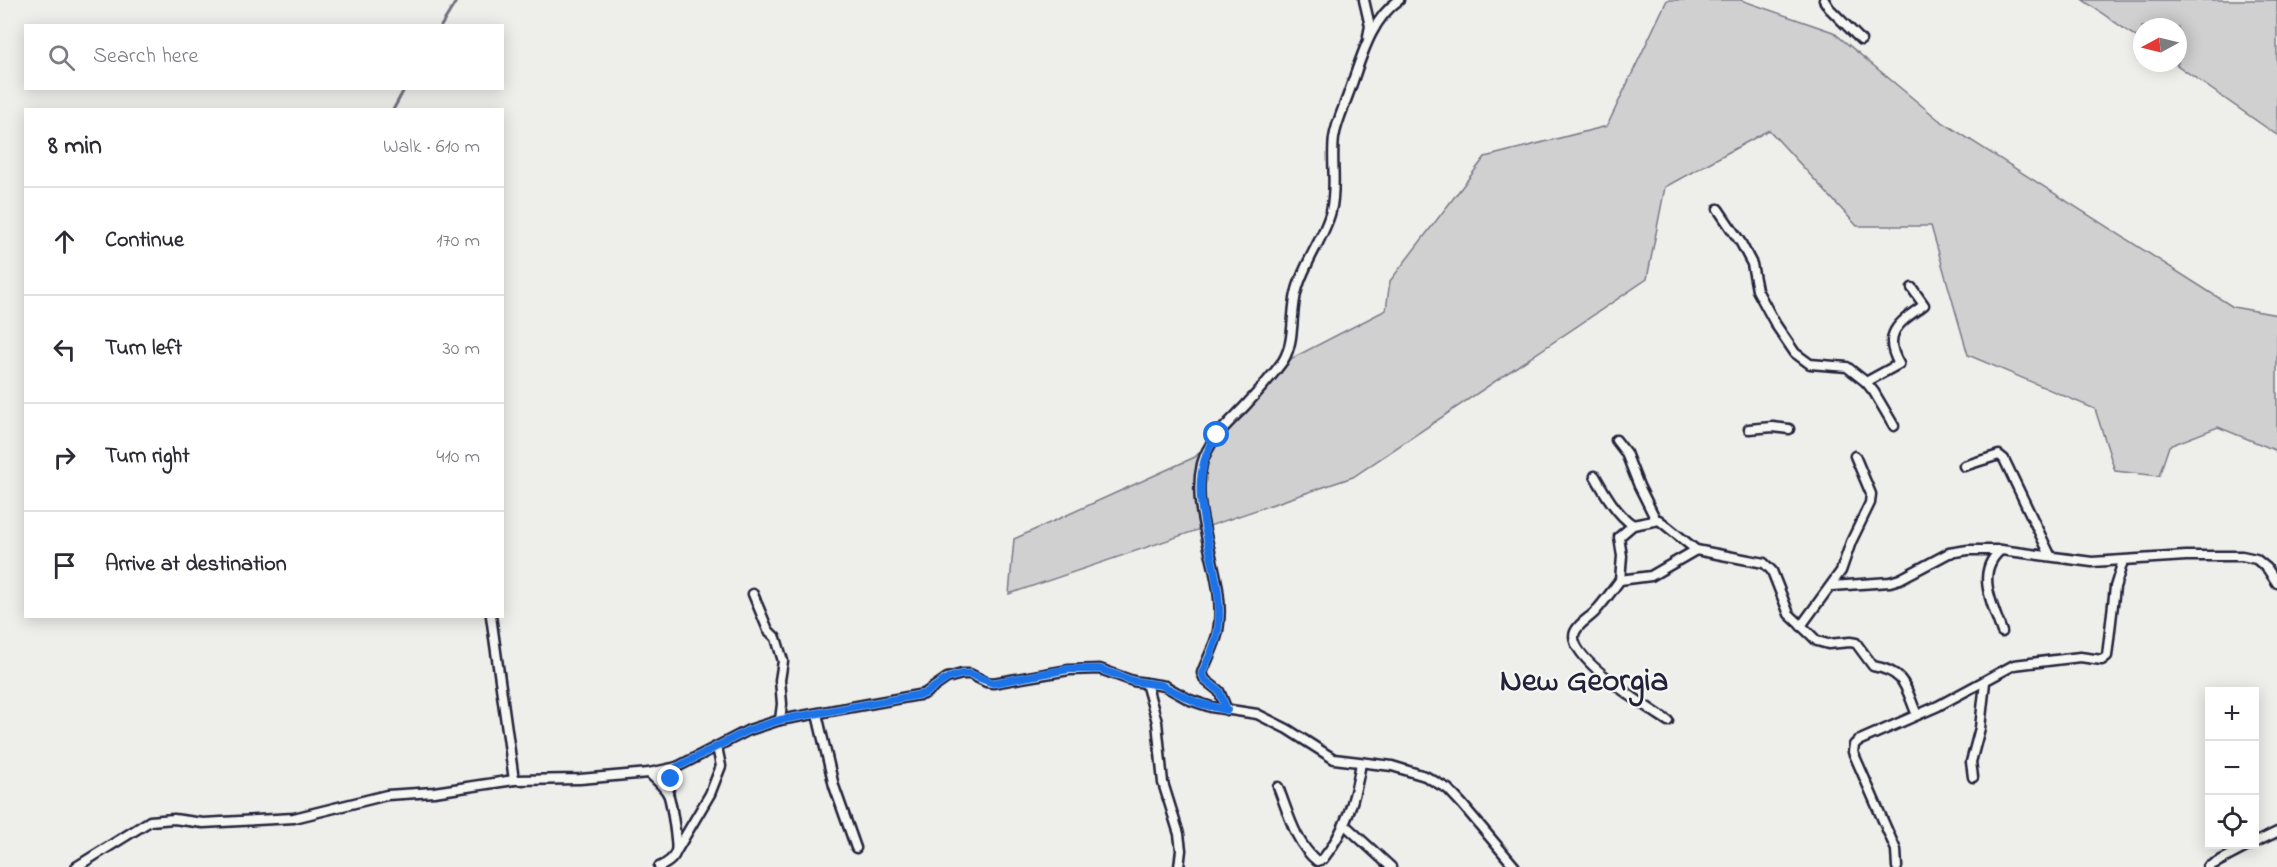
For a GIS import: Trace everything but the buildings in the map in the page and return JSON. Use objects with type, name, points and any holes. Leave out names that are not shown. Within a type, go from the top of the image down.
[{"type":"street","points":[[1227,710],[1219,691],[1205,680],[1202,673],[1211,656],[1218,630],[1219,606],[1214,561],[1201,504],[1202,465],[1208,448],[1217,435],[1283,360],[1289,346],[1296,292],[1302,273],[1331,213],[1334,194],[1332,157],[1334,135],[1366,45],[1370,26],[1364,0]]},
{"type":"street","points":[[1366,45],[1376,26],[1393,4],[1399,0]]},
{"type":"street","points":[[1824,0],[1861,40]]},
{"type":"street","points":[[1718,209],[1741,243],[1752,264],[1757,290],[1776,325],[1795,353],[1810,364],[1847,367],[1866,382],[1874,392],[1894,426]]},
{"type":"street","points":[[1866,382],[1899,364],[1892,349],[1893,335],[1901,321],[1924,305],[1912,288]]},
{"type":"street","points":[[1749,429],[1773,427],[1789,429]]},
{"type":"street","points":[[1616,440],[1626,453],[1656,520]]},
{"type":"street","points":[[1964,466],[1999,455],[2004,459],[2050,555]]},
{"type":"street","points":[[1802,626],[1841,571],[1851,542],[1870,503],[1871,494],[1855,456]]},
{"type":"street","points":[[1594,476],[1626,521],[1633,525]]},
{"type":"street","points":[[1668,722],[1607,680],[1591,664],[1574,640],[1574,634],[1579,626],[1593,615],[1620,580],[1622,556],[1619,537],[1633,525],[1656,520],[1696,550],[1764,563],[1772,571],[1789,614],[1817,641],[1828,644],[1850,642],[1856,644],[1873,666],[1898,675],[1917,715]]},
{"type":"street","points":[[1620,580],[1651,576],[1696,550]]},
{"type":"street","points":[[1832,586],[1890,582],[1949,553],[1968,550],[2001,550],[2092,562],[2186,555],[2242,555],[2256,559],[2268,568],[2277,583]]},
{"type":"street","points":[[2001,550],[1993,556],[1986,574],[1987,586],[2002,632]]},
{"type":"street","points":[[1897,867],[1896,850],[1853,752],[1854,746],[1858,741],[1985,682],[2014,665],[2080,657],[2102,660],[2108,656],[2115,587],[2123,561]]},
{"type":"street","points":[[753,594],[768,630],[776,638],[783,661],[780,680],[783,704],[780,720]]},
{"type":"street","points":[[492,618],[514,780]]},
{"type":"street","points":[[76,867],[150,821],[174,819],[202,824],[294,818],[387,795],[434,792],[514,780],[580,779],[649,772],[677,767],[749,730],[780,720],[924,694],[948,678],[962,674],[970,674],[993,683],[1069,669],[1094,669],[1165,686],[1190,700],[1210,707],[1257,714],[1287,729],[1329,757],[1392,766],[1425,776],[1448,789],[1515,867]]},
{"type":"street","points":[[1973,777],[1971,762],[1980,728],[1985,682]]},
{"type":"street","points":[[1146,683],[1157,722],[1163,783],[1179,834],[1181,850],[1179,867]]},
{"type":"street","points":[[817,714],[834,786],[856,848]]},
{"type":"street","points":[[659,867],[671,860],[710,794],[721,766],[717,747]]},
{"type":"street","points":[[1278,787],[1297,834],[1317,861],[1323,860],[1345,825],[1352,808],[1361,763]]},
{"type":"street","points":[[668,793],[677,767]]},
{"type":"street","points":[[649,772],[668,793],[672,805],[677,850]]},
{"type":"street","points":[[1345,825],[1391,867]]},
{"type":"street","points":[[2259,841],[2277,832]]},
{"type":"street","points":[[2208,867],[2243,849]]},
{"type":"shaded area","points":[[1667,0],[1741,0],[1833,32],[1939,120],[2233,307],[2277,315],[2277,453],[2275,450],[2218,427],[2169,446],[2159,476],[2115,471],[2095,409],[1968,355],[1931,226],[1857,226],[1769,130],[1665,187],[1647,279],[1353,477],[1009,594],[1014,539],[1195,457],[1247,404],[1269,370],[1386,310],[1390,281],[1485,157],[1607,126]]},
{"type":"shaded area","points":[[2083,0],[2277,0],[2277,135],[2187,72],[2187,18],[2133,18],[2133,35]]},
{"type":"waterway","points":[[442,24],[457,0]]},
{"type":"waterway","points":[[394,108],[404,90]]},
{"type":"district","name":"New Georgia","points":[[1584,682]]},
{"type":"route","points":[[671,779],[677,767],[749,730],[780,720],[924,694],[948,678],[966,673],[993,683],[1069,669],[1100,669],[1133,681],[1161,685],[1198,703],[1227,710],[1219,691],[1205,680],[1202,673],[1211,656],[1218,630],[1219,606],[1214,561],[1201,504],[1202,465],[1208,448],[1217,435]]}]
